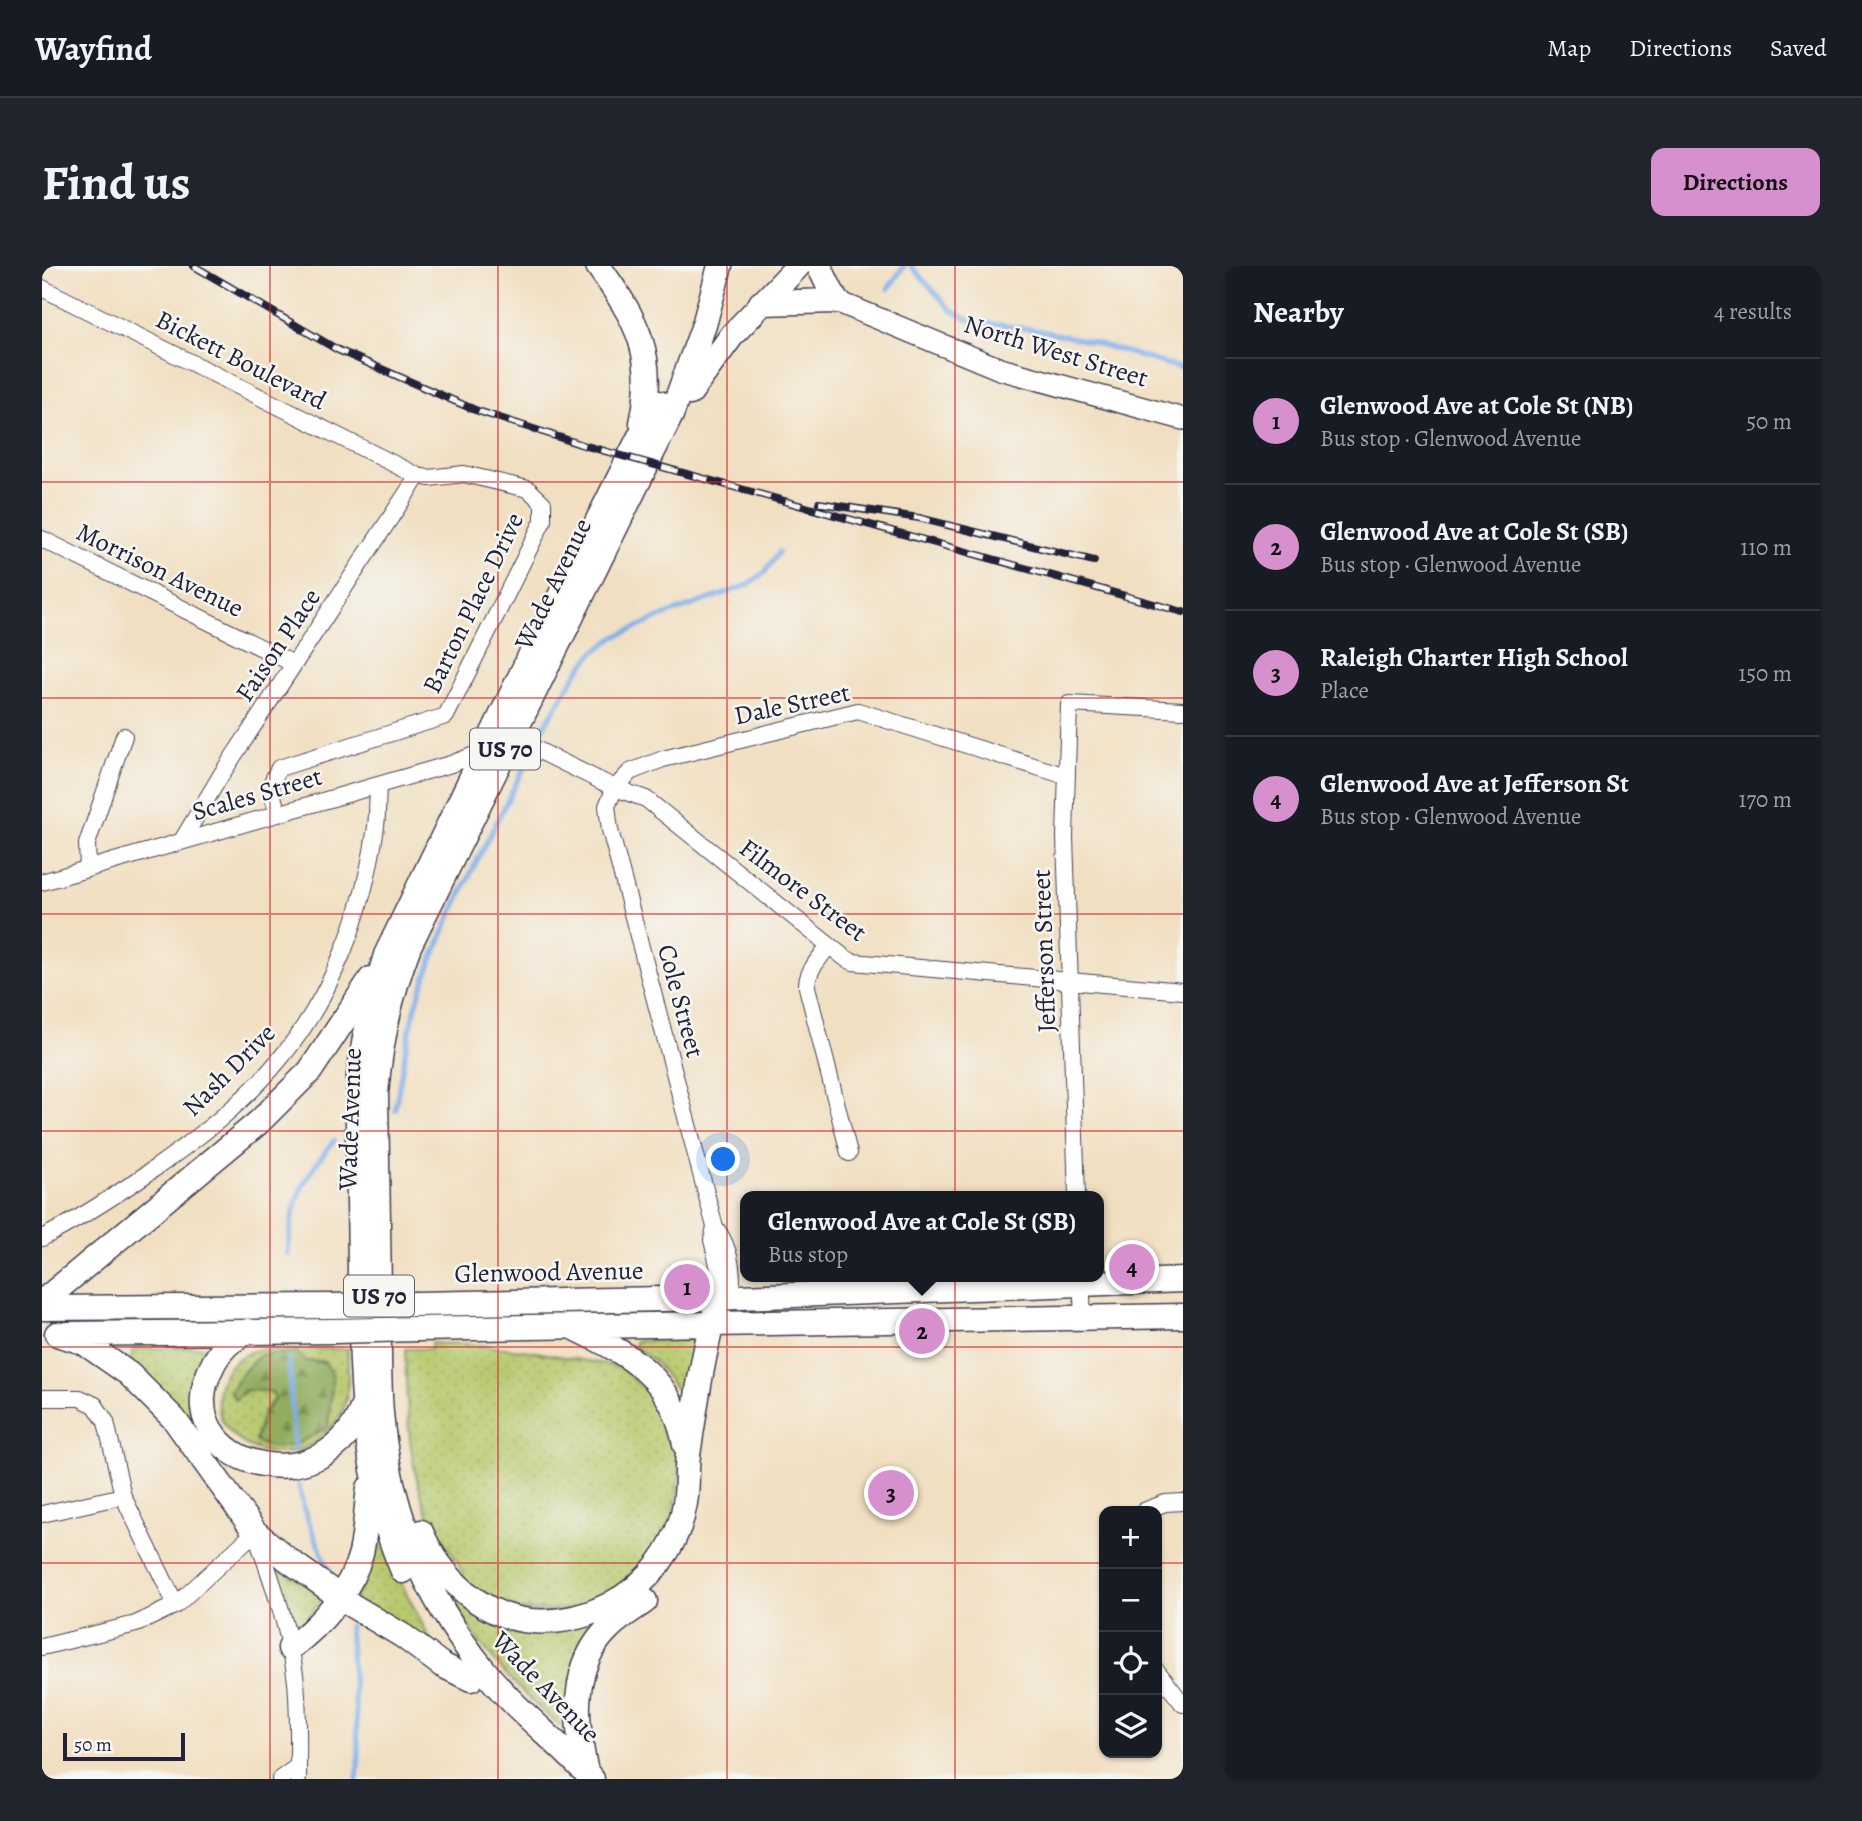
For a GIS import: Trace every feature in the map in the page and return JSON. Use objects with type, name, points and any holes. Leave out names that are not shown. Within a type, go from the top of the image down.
[{"type":"main road","points":[[598,266],[628,309],[642,341],[648,386],[639,438]]},
{"type":"main road","name":"US 70","points":[[639,438],[652,420],[662,396],[692,315],[703,266]]},
{"type":"main road","points":[[671,415],[704,325],[720,266]]},
{"type":"main road","name":"US 70","points":[[671,415],[717,354],[761,303],[798,266]]},
{"type":"main road","points":[[761,303],[836,301],[819,266]]},
{"type":"main road","name":"Wade Avenue","points":[[583,1777],[501,1690],[461,1639],[441,1609],[414,1553],[395,1496],[384,1440],[380,1384],[376,1094],[390,1002],[409,946],[671,415]]},
{"type":"main road","name":"Wade Avenue","points":[[583,1777],[520,1732],[471,1679],[432,1626],[402,1569],[385,1526],[372,1470],[363,1406],[359,1075],[369,1013],[386,955],[639,438]]},
{"type":"main road","name":"US 70","points":[[42,1302],[259,1122],[310,1071],[386,955]]},
{"type":"main road","name":"Glenwood Avenue","points":[[1104,1279],[1183,1280]]},
{"type":"main road","name":"Glenwood Avenue","points":[[50,1334],[333,1331],[417,1317],[1025,1282]]},
{"type":"main road","points":[[688,1459],[725,1298]]},
{"type":"main road","name":"Glenwood Avenue","points":[[42,1308],[332,1306],[417,1317],[575,1328],[1183,1316]]},
{"type":"main road","points":[[127,1308],[123,1355],[129,1374]]},
{"type":"main road","points":[[583,1777],[577,1723],[579,1688],[591,1651],[617,1620],[648,1599],[663,1583],[688,1542],[699,1508],[719,1324]]},
{"type":"main road","name":"US 70","points":[[395,1496],[412,1509],[432,1555],[443,1571],[471,1597],[493,1610],[535,1621],[585,1615],[614,1602],[642,1583],[664,1556],[681,1521],[687,1488],[688,1459],[678,1415],[650,1373],[622,1352],[575,1328]]},
{"type":"main road","points":[[248,1331],[225,1347],[208,1374],[204,1390],[208,1436],[255,1532]]},
{"type":"main road","points":[[50,1334],[83,1342],[129,1374],[174,1419],[255,1532],[287,1559],[442,1665],[471,1679]]},
{"type":"main road","points":[[206,1414],[220,1441],[233,1452],[260,1463],[288,1466],[317,1459],[328,1453],[349,1434],[363,1406]]},
{"type":"main road","points":[[290,1648],[340,1597],[356,1569],[361,1552],[372,1470]]},
{"type":"street","name":"Bickett Boulevard","points":[[42,288],[418,476]]},
{"type":"street","name":"North West Street","points":[[836,301],[1000,369],[1183,419]]},
{"type":"street","name":"Barton Place Drive","points":[[278,814],[270,786],[279,768],[446,716],[543,521],[543,503],[528,489],[464,474],[429,478],[418,476]]},
{"type":"street","name":"Faison Place","points":[[181,842],[221,775],[418,476]]},
{"type":"street","name":"Morrison Avenue","points":[[42,539],[295,664]]},
{"type":"street","name":"Jefferson Street","points":[[1077,1191],[1069,982],[1066,776],[1069,704],[1183,710]]},
{"type":"street","name":"Dale Street","points":[[615,788],[630,772],[663,759],[858,711],[1066,776]]},
{"type":"street","points":[[88,869],[87,844],[124,736]]},
{"type":"street","name":"Filmore Street","points":[[511,737],[615,788],[646,799],[845,958],[861,964],[1183,990]]},
{"type":"street","name":"Scales Street","points":[[42,882],[378,785],[485,751]]},
{"type":"street","name":"Nash Drive","points":[[42,1238],[119,1193],[178,1152],[231,1110],[279,1061],[311,1016],[355,919],[376,831],[378,785]]},
{"type":"street","name":"Cole Street","points":[[615,788],[607,806],[610,830],[715,1227],[724,1239],[733,1279],[725,1298]]},
{"type":"street","points":[[829,946],[810,971],[807,987],[849,1153]]},
{"type":"street","points":[[1081,1282],[1083,1317]]},
{"type":"street","points":[[42,1398],[80,1398],[95,1405],[106,1422],[123,1496],[176,1605]]},
{"type":"street","points":[[42,1514],[123,1496]]},
{"type":"street","points":[[1157,1506],[1183,1502]]},
{"type":"street","points":[[42,1647],[136,1624],[176,1605],[255,1532],[279,1600],[296,1684],[298,1772],[280,1779]]},
{"type":"street","points":[[1162,1677],[1183,1704]]},
{"type":"green space","points":[[696,1340],[686,1402],[655,1362],[634,1346],[636,1341]]},
{"type":"green space","points":[[431,1343],[530,1351],[620,1367],[651,1396],[672,1433],[680,1477],[671,1528],[634,1580],[580,1609],[513,1610],[465,1583],[456,1559],[431,1521],[417,1480],[413,1458],[405,1349],[431,1349]]},
{"type":"green space","points":[[203,1347],[207,1352],[196,1370],[190,1390],[191,1410],[198,1431],[133,1365],[131,1358],[134,1349]]},
{"type":"green space","points":[[263,1349],[348,1349],[347,1390],[342,1412],[329,1431],[303,1449],[285,1453],[250,1447],[236,1438],[225,1426],[219,1411],[218,1394],[227,1370],[240,1357]]},
{"type":"green space","points":[[297,1352],[305,1361],[324,1361],[333,1375],[328,1427],[293,1445],[264,1446],[255,1441],[263,1413],[275,1399],[272,1392],[247,1390],[235,1400],[230,1391],[243,1372],[260,1355]]},
{"type":"green space","points":[[376,1534],[433,1645],[354,1601]]},
{"type":"green space","points":[[281,1569],[324,1596],[302,1624],[293,1618],[280,1575]]},
{"type":"green space","points":[[453,1596],[477,1612],[612,1613],[570,1734],[503,1671],[473,1633]]},
{"type":"waterway","points":[[888,289],[904,266]]},
{"type":"waterway","points":[[911,266],[951,310],[971,321],[1038,330],[1088,341],[1183,369]]},
{"type":"waterway","points":[[542,730],[578,671],[594,652],[615,637],[668,614],[748,585],[765,572],[779,552]]},
{"type":"waterway","points":[[395,1110],[410,1031],[423,984],[458,901],[525,766]]},
{"type":"waterway","points":[[288,1255],[299,1194],[305,1181],[334,1141]]},
{"type":"waterway","points":[[289,1359],[294,1449]]},
{"type":"waterway","points":[[299,1486],[304,1510],[330,1573]]},
{"type":"waterway","points":[[349,1626],[359,1757],[357,1779]]},
{"type":"railway","points":[[194,266],[338,350],[475,410],[583,445],[1183,612]]},
{"type":"railway","points":[[819,503],[919,518],[1094,561]]},
{"type":"place","name":"Glenwood Ave at Jefferson St","points":[[1132,1267]]},
{"type":"place","name":"Glenwood Ave at Cole St (NB)","points":[[687,1287]]},
{"type":"place","name":"Glenwood Ave at Cole St (SB)","points":[[922,1331]]},
{"type":"place","name":"Raleigh Charter High School","points":[[891,1493]]}]
